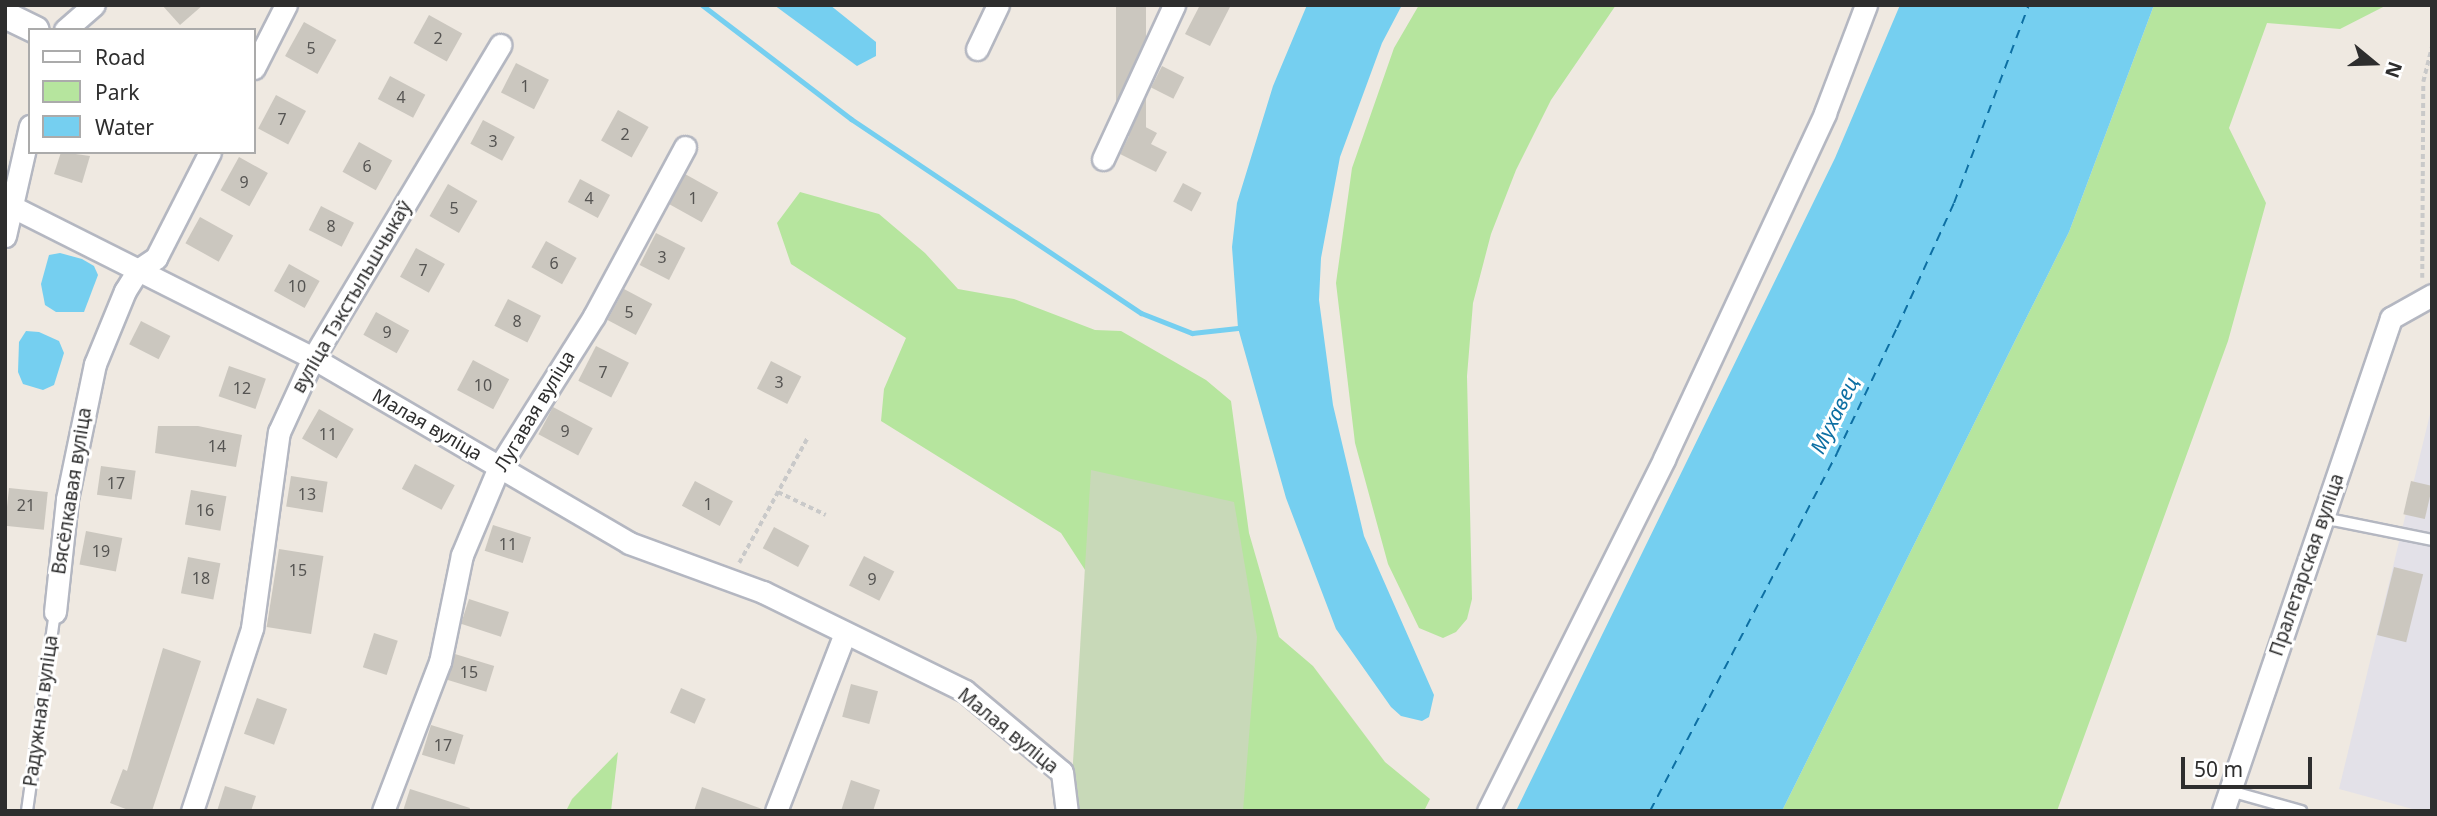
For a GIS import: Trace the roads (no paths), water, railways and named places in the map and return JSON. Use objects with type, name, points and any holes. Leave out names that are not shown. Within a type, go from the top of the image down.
[{"type":"street","points":[[67,28],[94,5]]},
{"type":"street","points":[[256,64],[286,5]]},
{"type":"street","points":[[977,49],[998,5]]},
{"type":"street","points":[[1103,159],[1174,5]]},
{"type":"street","points":[[1488,811],[1664,459],[1825,113],[1866,5]]},
{"type":"street","points":[[5,15],[32,28]]},
{"type":"street","name":"вуліца Тэкстыльшчыкаў","points":[[192,811],[252,628],[279,432],[313,358],[500,45]]},
{"type":"street","points":[[5,236],[28,134]]},
{"type":"street","name":"Лугавая вуліца","points":[[383,811],[440,662],[463,555],[499,467],[594,316],[685,147]]},
{"type":"street","name":"Вясёлкавая вуліца","points":[[54,612],[78,432],[109,325],[138,270],[156,258],[209,154]]},
{"type":"street","name":"Малая вуліца","points":[[11,206],[313,358],[629,543],[730,581],[965,691],[1062,772],[1067,811]]},
{"type":"street","name":"Пралетарская вуліца","points":[[2227,801],[2391,318],[2427,298]]},
{"type":"street","points":[[776,811],[845,634]]},
{"type":"lane","points":[[2323,518],[2432,540]]},
{"type":"lane","name":"Радужная вуліца","points":[[27,811],[54,612]]},
{"type":"lane","points":[[2227,801],[2301,811]]},
{"type":"water","points":[[774,5],[830,5],[876,42],[876,56],[857,66]]},
{"type":"water","points":[[1307,5],[1402,5],[1382,43],[1340,157],[1321,258],[1319,300],[1333,405],[1364,536],[1434,695],[1429,717],[1422,721],[1401,716],[1391,707],[1336,629],[1286,498],[1238,328],[1232,247],[1237,203],[1273,86]]},
{"type":"water","name":"Мухавец","points":[[1900,5],[2154,5],[2069,232],[1782,811],[1516,811],[1835,158]]},
{"type":"water","points":[[60,253],[82,259],[94,266],[98,275],[84,312],[56,312],[45,305],[41,284],[49,255]]},
{"type":"water","points":[[26,331],[39,332],[59,341],[64,353],[54,385],[43,390],[23,384],[18,372],[19,342]]},
{"type":"waterway","points":[[702,5],[851,119],[1141,313],[1192,333],[1238,328]]}]
